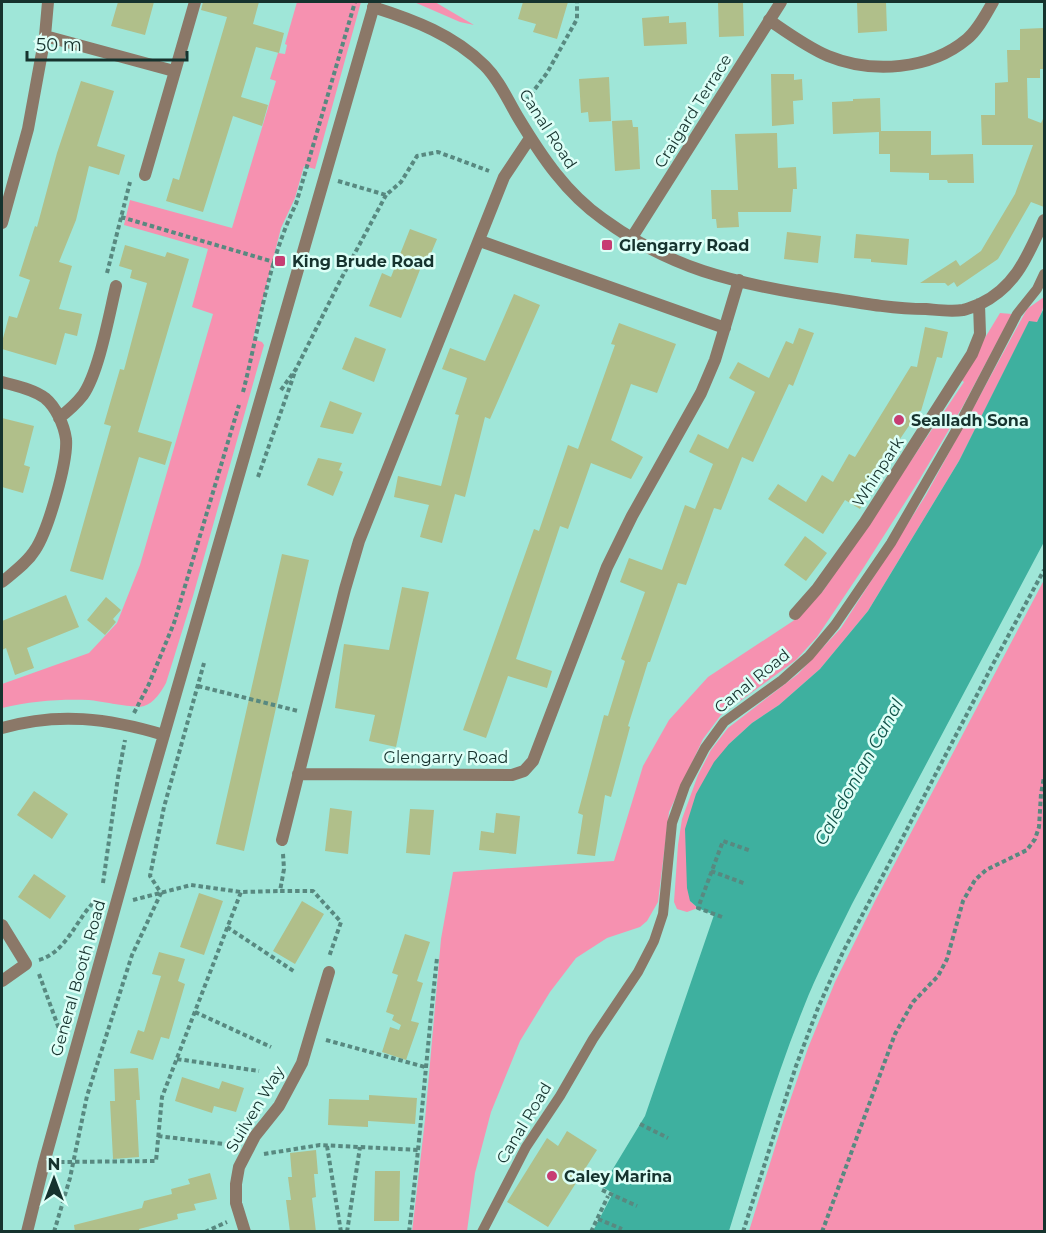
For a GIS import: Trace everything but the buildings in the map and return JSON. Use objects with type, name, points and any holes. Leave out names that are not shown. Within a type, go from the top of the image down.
[{"type":"street","points":[[2,223],[28,129],[45,36],[48,2]]},
{"type":"street","points":[[145,176],[195,2]]},
{"type":"street","name":"Craigard Terrace","points":[[632,238],[781,2]]},
{"type":"street","points":[[770,20],[803,43],[828,56],[852,64],[879,68],[912,64],[944,54],[969,38],[993,2]]},
{"type":"street","points":[[2,728],[54,717],[130,725],[164,735],[374,4]]},
{"type":"street","name":"Canal Road","points":[[374,4],[438,32],[462,46],[486,66],[502,86],[530,138],[550,166],[574,195],[601,218],[671,259],[704,271],[786,292],[899,309],[963,310],[1002,292],[1029,254],[1044,220]]},
{"type":"street","points":[[45,36],[174,71]]},
{"type":"street","points":[[282,840],[359,541],[504,177],[530,138]]},
{"type":"street","points":[[480,241],[725,328]]},
{"type":"street","name":"Glengarry Road","points":[[298,774],[512,775],[524,771],[533,761],[607,567],[632,516],[701,393],[725,328],[739,280]]},
{"type":"street","points":[[59,418],[71,409],[83,395],[93,377],[116,286]]},
{"type":"street","name":"Whinpark","points":[[795,614],[817,589],[865,522],[972,354],[980,334],[979,304]]},
{"type":"street","points":[[2,382],[34,392],[46,399],[64,428],[66,453],[44,532],[35,550],[20,568],[2,582]]},
{"type":"street","name":"General Booth Road","points":[[27,1232],[71,1063],[164,735]]},
{"type":"street","points":[[2,925],[30,963],[2,981]]},
{"type":"street","name":"Suilven Way","points":[[244,1232],[236,1203],[239,1167],[245,1152],[279,1106],[302,1063],[329,972]]},
{"type":"lane","name":"Canal Road","points":[[482,1232],[526,1147],[638,972],[654,941],[663,914],[672,823],[685,786],[705,748],[724,723],[782,680],[809,656],[835,625],[891,543],[958,427],[1017,314],[1037,290],[1044,274]]},
{"type":"path","points":[[102,890],[122,750],[135,708],[149,684],[174,623],[242,395],[274,262],[284,230],[296,204],[355,2]]},
{"type":"path","points":[[538,86],[577,19],[577,2]]},
{"type":"path","points":[[257,479],[296,369],[386,195],[400,182],[417,156],[438,152],[504,177]]},
{"type":"path","points":[[116,286],[105,283],[132,171],[145,176]]},
{"type":"path","points":[[323,176],[386,195]]},
{"type":"path","points":[[121,218],[297,269]]},
{"type":"path","points":[[278,395],[296,369]]},
{"type":"path","points":[[743,1232],[796,1066],[818,1008],[982,685],[1044,570]]},
{"type":"path","points":[[161,893],[150,876],[164,807],[207,652]]},
{"type":"path","points":[[198,686],[313,714]]},
{"type":"path","points":[[822,1232],[895,1034],[913,1002],[938,976],[947,959],[963,901],[975,880],[986,870],[1027,850],[1035,839],[1039,827],[1044,777]]},
{"type":"path","points":[[280,891],[284,869],[282,840]]},
{"type":"path","points":[[722,917],[698,908],[723,841],[751,851]]},
{"type":"path","points":[[711,871],[746,884]]},
{"type":"path","points":[[71,1063],[30,963],[45,958],[66,942],[95,901],[116,904],[191,885],[241,892],[313,891],[341,922],[326,963],[329,972]]},
{"type":"path","points":[[44,1163],[156,1161],[162,1097],[241,892]]},
{"type":"path","points":[[54,1232],[74,1161],[87,1096],[132,955],[161,893]]},
{"type":"path","points":[[228,927],[295,972]]},
{"type":"path","points":[[409,1232],[437,958]]},
{"type":"path","points":[[195,1012],[271,1047]]},
{"type":"path","points":[[346,1046],[425,1066]]},
{"type":"path","points":[[177,1059],[259,1071]]},
{"type":"path","points":[[640,1124],[668,1138]]},
{"type":"path","points":[[158,1136],[236,1146],[256,1155],[327,1146],[419,1150]]},
{"type":"path","points":[[327,1146],[341,1232]]},
{"type":"path","points":[[347,1232],[360,1147]]},
{"type":"path","points":[[602,1190],[637,1206]]},
{"type":"path","points":[[591,1232],[608,1196]]},
{"type":"path","points":[[205,1232],[239,1217]]},
{"type":"path","points":[[598,1219],[622,1229]]},
{"type":"shaded area","points":[[297,2],[361,2],[315,169],[304,166],[295,198],[281,228],[253,339],[264,345],[166,683],[154,700],[140,707],[89,700],[67,700],[34,702],[2,708],[2,684],[89,653],[117,623],[140,565],[213,314],[192,307],[208,249],[124,225],[130,200],[232,228],[276,81],[270,79],[278,53],[285,54],[287,45],[285,44]]},
{"type":"shaded area","points":[[414,2],[435,2],[474,25],[460,22]]},
{"type":"shaded area","points":[[1044,297],[1044,304],[1037,322],[1029,322],[959,461],[868,611],[820,669],[729,744],[690,901],[698,908],[687,912],[677,909],[674,902],[682,819],[698,775],[711,750],[728,728],[798,674],[841,628],[926,495],[1027,309]]},
{"type":"shaded area","points":[[1000,313],[1012,314],[963,406],[918,482],[817,637],[796,660],[721,715],[703,739],[669,812],[658,902],[647,921],[640,927],[607,938],[576,958],[550,992],[520,1041],[491,1112],[475,1173],[467,1231],[412,1232],[425,1120],[441,939],[453,872],[614,861],[643,766],[669,720],[708,677],[793,621],[823,591],[964,382],[960,379]]},
{"type":"shaded area","points":[[1044,580],[1044,1231],[749,1231],[808,1048],[835,982],[875,901]]},
{"type":"water","name":"Caledonian Canal","points":[[1044,308],[1044,542],[852,904],[820,969],[782,1064],[729,1231],[593,1231],[613,1193],[602,1187],[645,1116],[714,915],[698,908],[690,901],[687,888],[685,829],[696,794],[714,762],[729,744],[820,669],[868,611],[959,461],[1029,321],[1037,322]]},
{"type":"place","name":"Glengarry Road","points":[[607,245]]},
{"type":"place","name":"King Brude Road","points":[[280,261]]},
{"type":"place","name":"Sealladh Sona","points":[[899,420]]},
{"type":"place","name":"Caley Marina","points":[[552,1176]]}]
